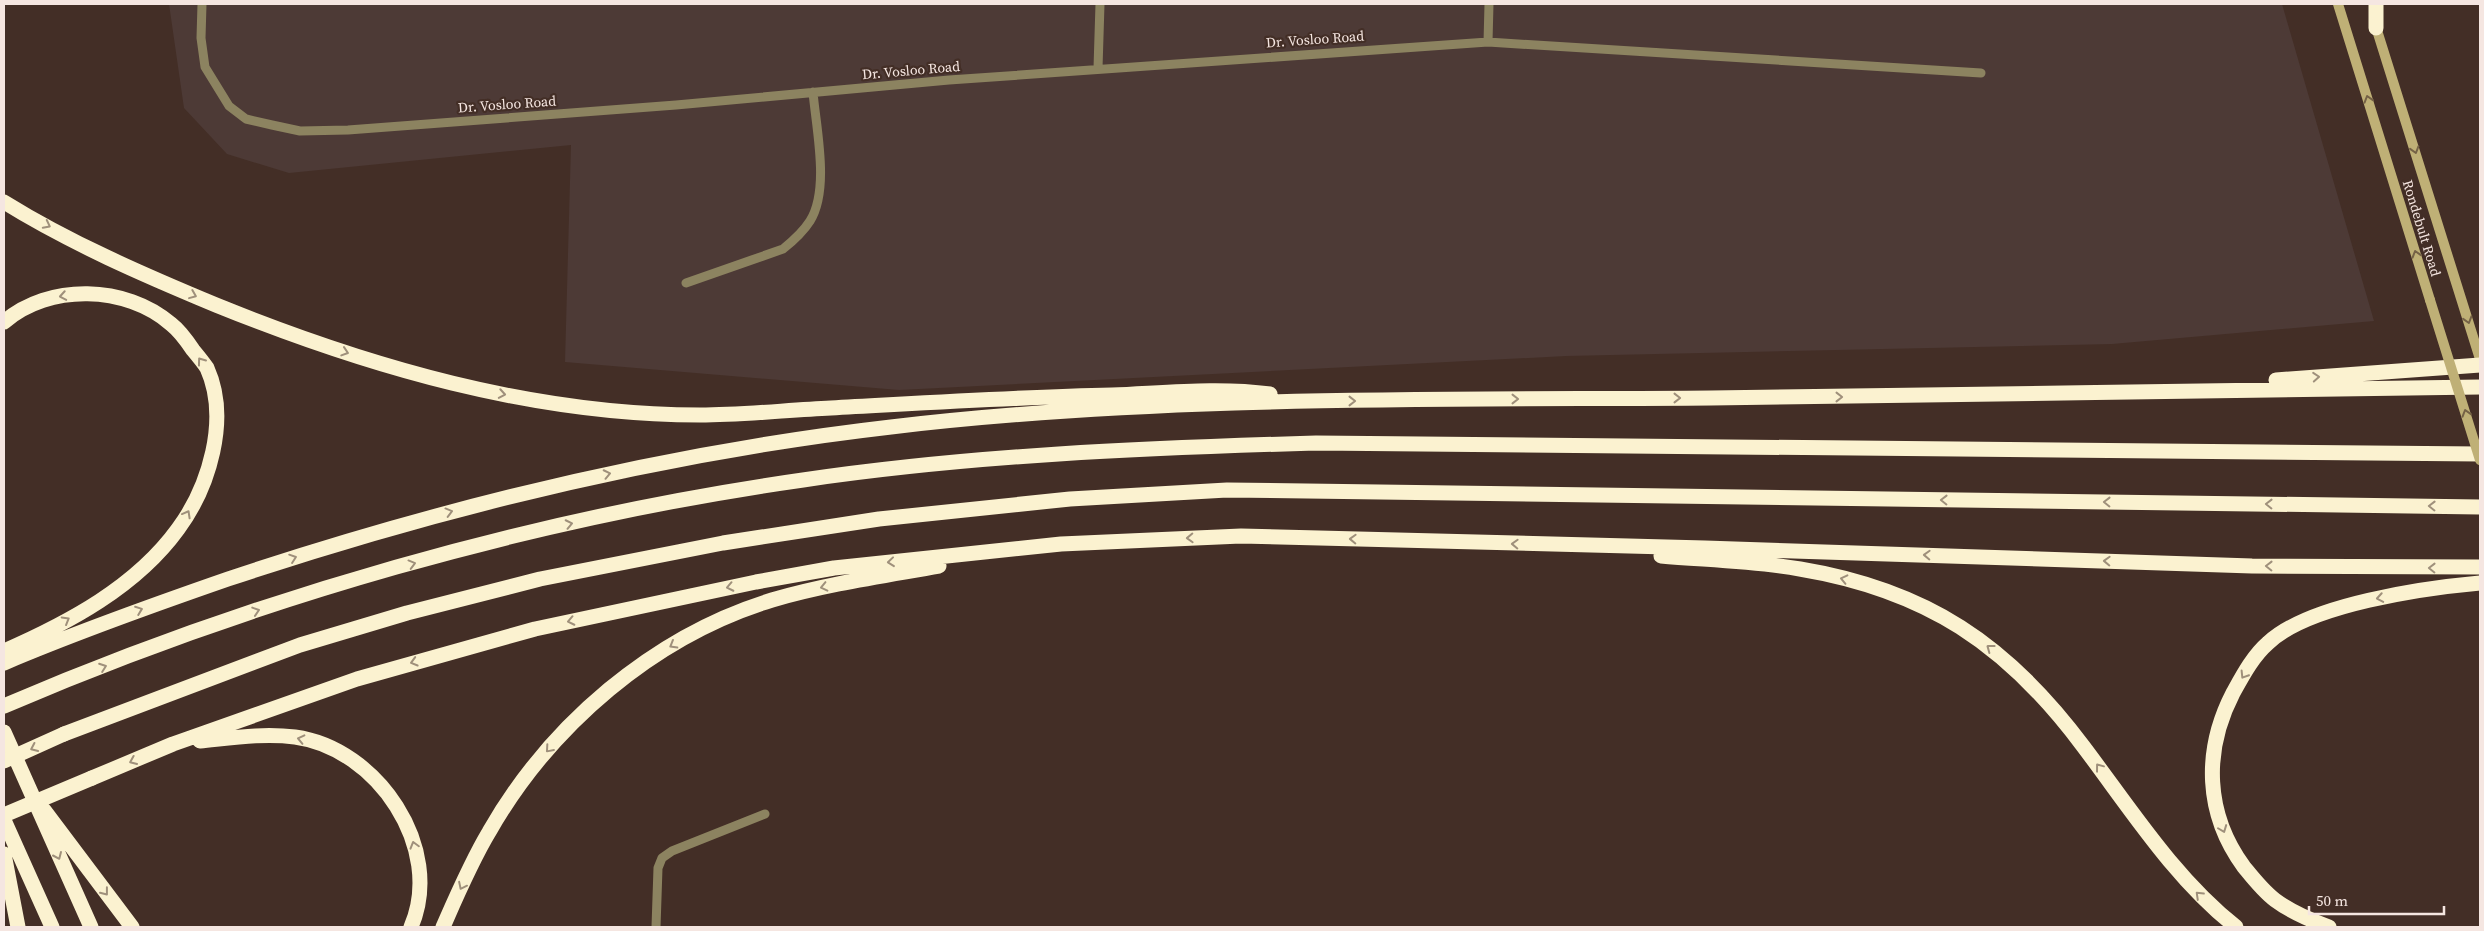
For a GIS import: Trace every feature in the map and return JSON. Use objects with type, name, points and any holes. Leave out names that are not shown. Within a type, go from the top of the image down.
[{"type":"highway","points":[[2376,4],[2376,28]]},
{"type":"highway","points":[[4,202],[130,267],[271,327],[425,376],[489,392],[564,405],[631,412],[700,415],[1023,397],[1197,392],[1266,393],[1303,401]]},
{"type":"highway","points":[[4,322],[29,306],[68,294],[88,293],[111,296],[137,305],[171,324],[185,339],[206,368],[213,389],[216,410],[214,448],[201,488],[178,529],[152,559],[126,583],[60,624],[4,663]]},
{"type":"highway","points":[[2128,392],[2480,365]]},
{"type":"highway","points":[[4,651],[26,648],[331,545],[468,507],[607,474],[789,441],[892,427],[1103,410],[1303,401],[1892,396],[2480,388]]},
{"type":"highway","points":[[4,706],[58,683],[249,614],[382,572],[528,533],[672,502],[803,479],[991,459],[1316,443],[2480,454]]},
{"type":"highway","points":[[4,761],[64,734],[300,645],[406,613],[540,579],[723,543],[879,519],[1070,499],[1227,490],[2480,507]]},
{"type":"highway","points":[[4,815],[173,744],[357,679],[535,629],[756,582],[834,568],[1061,544],[1241,536],[2252,566],[2480,567]]},
{"type":"highway","points":[[443,927],[489,832],[522,781],[585,711],[617,683],[667,649],[710,624],[771,601],[826,587],[1061,544]]},
{"type":"highway","points":[[1564,545],[1800,569],[1864,583],[1929,608],[1990,647],[2017,670],[2074,734],[2192,888],[2236,927]]},
{"type":"highway","points":[[2329,927],[2309,920],[2274,900],[2253,878],[2230,848],[2215,807],[2212,773],[2217,735],[2225,709],[2243,674],[2268,642],[2296,625],[2335,609],[2373,599],[2444,586],[2480,583]]},
{"type":"highway","points":[[4,732],[91,927]]},
{"type":"highway","points":[[173,744],[254,735],[296,737],[338,751],[358,764],[374,778],[400,812],[415,848],[419,885],[411,927]]},
{"type":"highway","points":[[25,782],[83,864],[132,927]]},
{"type":"highway","points":[[4,820],[52,927]]},
{"type":"highway","points":[[4,854],[18,927]]},
{"type":"main road","name":"Rondebult Road","points":[[2338,4],[2480,460]]},
{"type":"main road","name":"Rondebult Road","points":[[2369,4],[2480,360]]},
{"type":"lane","name":"Dr. Vosloo Road","points":[[202,4],[201,38],[205,67],[229,106],[246,119],[300,131],[348,130],[1098,68],[1488,42],[1580,46],[1981,73]]},
{"type":"lane","points":[[1098,68],[1100,4]]},
{"type":"lane","points":[[1488,42],[1489,4]]},
{"type":"lane","points":[[686,283],[783,249],[796,238],[810,220],[818,199],[820,176],[813,92]]},
{"type":"lane","points":[[656,927],[658,868],[662,858],[672,851],[765,814]]},
{"type":"shaded area","points":[[169,4],[2282,4],[2374,321],[2112,344],[1566,356],[899,390],[565,362],[571,145],[289,173],[227,154],[184,108]]}]
